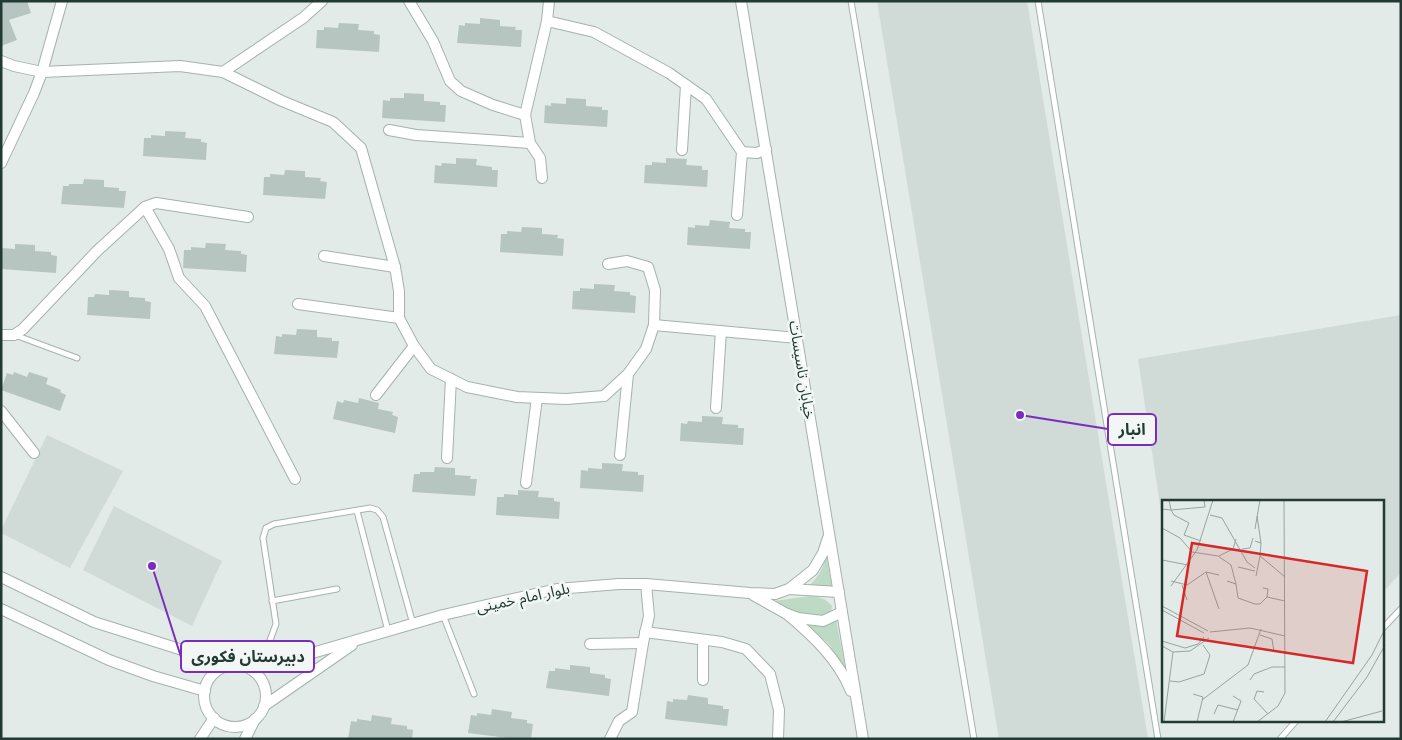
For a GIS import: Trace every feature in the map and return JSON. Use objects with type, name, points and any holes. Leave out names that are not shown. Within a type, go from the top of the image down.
[{"type":"street","points":[[1,163],[42,72],[62,1]]},
{"type":"street","points":[[224,72],[303,18],[322,1]]},
{"type":"street","points":[[409,1],[433,41],[450,81],[461,91],[525,116]]},
{"type":"street","points":[[542,178],[540,158],[530,143],[525,116],[547,21],[549,1]]},
{"type":"street","name":"خیابان تاسیسات","points":[[741,1],[863,739]]},
{"type":"street","points":[[547,21],[594,32],[669,73],[706,99],[742,152],[737,215]]},
{"type":"street","points":[[1,61],[42,72],[180,66],[224,72],[282,101],[333,122],[361,148],[395,267],[399,291],[399,318],[414,346],[431,369],[466,387],[517,397],[566,399],[604,396],[628,374],[646,349],[654,325],[655,290],[648,267],[627,261],[608,264]]},
{"type":"street","points":[[682,150],[686,85]]},
{"type":"street","points":[[388,130],[416,135],[530,143]]},
{"type":"street","points":[[742,152],[757,153],[766,149]]},
{"type":"street","points":[[1,335],[14,334],[23,329],[97,251],[145,207],[156,204],[248,217]]},
{"type":"street","points":[[145,207],[169,249],[179,278],[204,306],[295,479]]},
{"type":"street","points":[[324,256],[395,267]]},
{"type":"street","points":[[298,304],[399,318]]},
{"type":"street","points":[[654,325],[797,338]]},
{"type":"street","points":[[716,408],[721,331]]},
{"type":"street","points":[[376,394],[414,346]]},
{"type":"street","points":[[620,455],[628,374]]},
{"type":"street","points":[[447,458],[451,379]]},
{"type":"street","points":[[526,483],[537,398]]},
{"type":"street","points":[[1,412],[34,453]]},
{"type":"street","points":[[789,589],[812,570],[823,553],[829,534]]},
{"type":"street","points":[[1,577],[94,622],[233,666]]},
{"type":"street","name":"بلوار امام خمینی","points":[[251,669],[360,640],[443,615],[557,589],[619,584],[646,584],[750,594],[775,594],[789,589]]},
{"type":"street","points":[[610,739],[619,720],[632,712],[649,616],[646,584]]},
{"type":"street","points":[[789,589],[839,592]]},
{"type":"street","points":[[750,594],[798,618],[823,621],[842,612]]},
{"type":"street","points":[[1,608],[109,660],[205,691]]},
{"type":"street","points":[[787,614],[819,642],[848,683],[857,706]]},
{"type":"street","points":[[645,632],[722,642],[746,649],[770,674],[779,710],[778,739]]},
{"type":"street","name":"بلوار امام خمینی","points":[[264,706],[360,640]]},
{"type":"street","points":[[703,680],[704,640]]},
{"type":"street","points":[[590,644],[643,643]]},
{"type":"street","points":[[238,665],[251,669],[264,684],[266,692],[263,710],[248,724],[238,727],[225,725],[209,713],[204,696],[207,684],[214,673],[226,666],[238,665]]},
{"type":"street","points":[[200,739],[214,718]]},
{"type":"street","points":[[245,739],[255,719]]},
{"type":"lane","points":[[850,1],[974,739]]},
{"type":"lane","points":[[1038,1],[1158,739]]},
{"type":"lane","points":[[14,334],[77,358]]},
{"type":"lane","points":[[251,669],[270,643],[276,624],[263,538],[266,528],[274,524],[370,508],[377,510],[383,517],[412,624]]},
{"type":"lane","points":[[357,511],[388,630]]},
{"type":"lane","points":[[272,601],[337,588]]},
{"type":"lane","points":[[1384,627],[1401,609]]},
{"type":"lane","points":[[443,615],[474,694]]},
{"type":"lane","points":[[1280,739],[1295,722]]},
{"type":"shaded area","points":[[877,1],[1027,1],[1148,739],[999,739]]},
{"type":"shaded area","points":[[1401,315],[1401,573],[1384,591],[1384,500],[1162,500],[1162,518],[1138,359]]},
{"type":"shaded area","points":[[47,435],[123,471],[70,568],[1,533]]},
{"type":"shaded area","points":[[114,506],[222,561],[192,626],[83,570]]},
{"type":"green space","points":[[826,554],[832,587],[809,586],[821,571]]},
{"type":"green space","points":[[811,596],[828,602],[832,606],[831,612],[823,615],[807,615],[766,602]]},
{"type":"green space","points":[[836,620],[846,672],[829,644],[806,624],[821,625]]},
{"type":"building","points":[[1,1],[27,1],[31,13],[9,20],[17,40],[1,46]]},
{"type":"building","points":[[480,18],[500,20],[500,26],[516,27],[515,30],[522,30],[521,47],[457,43],[459,25],[465,26],[465,23],[480,24]]},
{"type":"building","points":[[339,23],[359,24],[358,30],[374,31],[374,34],[380,35],[379,52],[316,48],[317,30],[324,30],[324,27],[338,28]]},
{"type":"building","points":[[404,93],[424,94],[424,101],[440,102],[440,105],[446,105],[445,122],[382,118],[383,100],[390,101],[390,98],[404,98]]},
{"type":"building","points":[[566,98],[586,99],[586,106],[602,107],[602,110],[608,110],[607,127],[544,123],[545,105],[551,106],[551,103],[566,104]]},
{"type":"building","points":[[165,131],[186,132],[185,138],[201,139],[201,142],[207,143],[206,160],[143,156],[144,138],[151,138],[151,135],[165,136]]},
{"type":"building","points":[[456,158],[477,159],[476,165],[492,167],[492,170],[498,170],[497,187],[434,183],[435,165],[441,166],[442,163],[456,164]]},
{"type":"building","points":[[666,158],[687,159],[686,165],[702,166],[702,170],[708,170],[707,187],[644,183],[645,165],[652,165],[652,162],[666,163]]},
{"type":"building","points":[[285,170],[305,171],[305,177],[321,178],[320,181],[327,182],[325,199],[263,195],[264,177],[270,177],[270,174],[284,175]]},
{"type":"building","points":[[84,179],[104,180],[104,187],[119,188],[119,191],[126,191],[124,208],[61,204],[63,186],[83,184]]},
{"type":"building","points":[[710,220],[730,222],[729,228],[745,229],[745,232],[751,232],[750,249],[687,245],[688,227],[695,228],[695,225],[709,226]]},
{"type":"building","points":[[522,227],[542,228],[542,234],[558,235],[557,238],[564,239],[563,256],[500,252],[501,234],[507,234],[507,231],[521,232]]},
{"type":"building","points":[[206,243],[226,244],[225,250],[241,251],[241,254],[247,255],[246,272],[183,268],[184,250],[191,250],[191,247],[205,248]]},
{"type":"building","points":[[15,244],[35,245],[35,251],[51,252],[51,255],[57,256],[56,273],[1,269],[1,248],[15,249]]},
{"type":"building","points":[[594,284],[615,285],[614,291],[630,292],[630,295],[636,296],[635,313],[572,309],[573,291],[580,291],[580,288],[594,289]]},
{"type":"building","points":[[109,290],[129,291],[129,297],[145,298],[145,301],[151,302],[150,319],[87,315],[88,297],[94,297],[95,294],[109,295]]},
{"type":"building","points":[[297,329],[317,330],[317,337],[332,338],[332,341],[339,341],[337,358],[274,354],[276,336],[282,337],[282,334],[296,335]]},
{"type":"building","points":[[14,372],[27,377],[29,372],[48,378],[46,384],[61,390],[60,392],[66,395],[60,411],[1,390],[7,373],[13,375]]},
{"type":"building","points":[[359,398],[379,403],[378,409],[393,412],[392,415],[398,417],[395,433],[333,419],[337,401],[343,403],[344,400],[358,403]]},
{"type":"building","points":[[702,416],[723,417],[722,424],[738,425],[738,428],[744,428],[743,445],[680,441],[681,423],[687,424],[688,421],[702,422]]},
{"type":"building","points":[[602,463],[623,464],[622,471],[638,472],[638,475],[644,475],[643,492],[580,488],[581,470],[588,471],[588,468],[602,469]]},
{"type":"building","points":[[435,467],[455,468],[455,475],[471,476],[470,479],[477,479],[475,496],[412,492],[414,474],[434,472]]},
{"type":"building","points":[[518,490],[539,491],[538,497],[554,498],[554,501],[560,502],[559,519],[496,515],[497,497],[504,497],[504,494],[518,495]]},
{"type":"building","points":[[570,665],[590,667],[590,673],[605,675],[605,678],[611,679],[609,696],[546,688],[549,671],[555,671],[555,668],[570,670]]},
{"type":"building","points":[[688,695],[708,698],[708,704],[723,706],[723,709],[729,709],[727,726],[665,719],[667,701],[673,702],[673,699],[687,700]]},
{"type":"building","points":[[492,709],[512,712],[511,718],[527,720],[527,723],[533,724],[531,739],[468,733],[471,715],[477,716],[477,713],[491,715]]},
{"type":"building","points":[[372,715],[392,718],[391,724],[407,726],[407,729],[413,730],[412,739],[348,739],[351,721],[357,722],[357,719],[371,721]]},
{"type":"place","name":"انبار","points":[[1020,415]]},
{"type":"place","name":"دبیرستان فکوری","points":[[152,566]]}]
